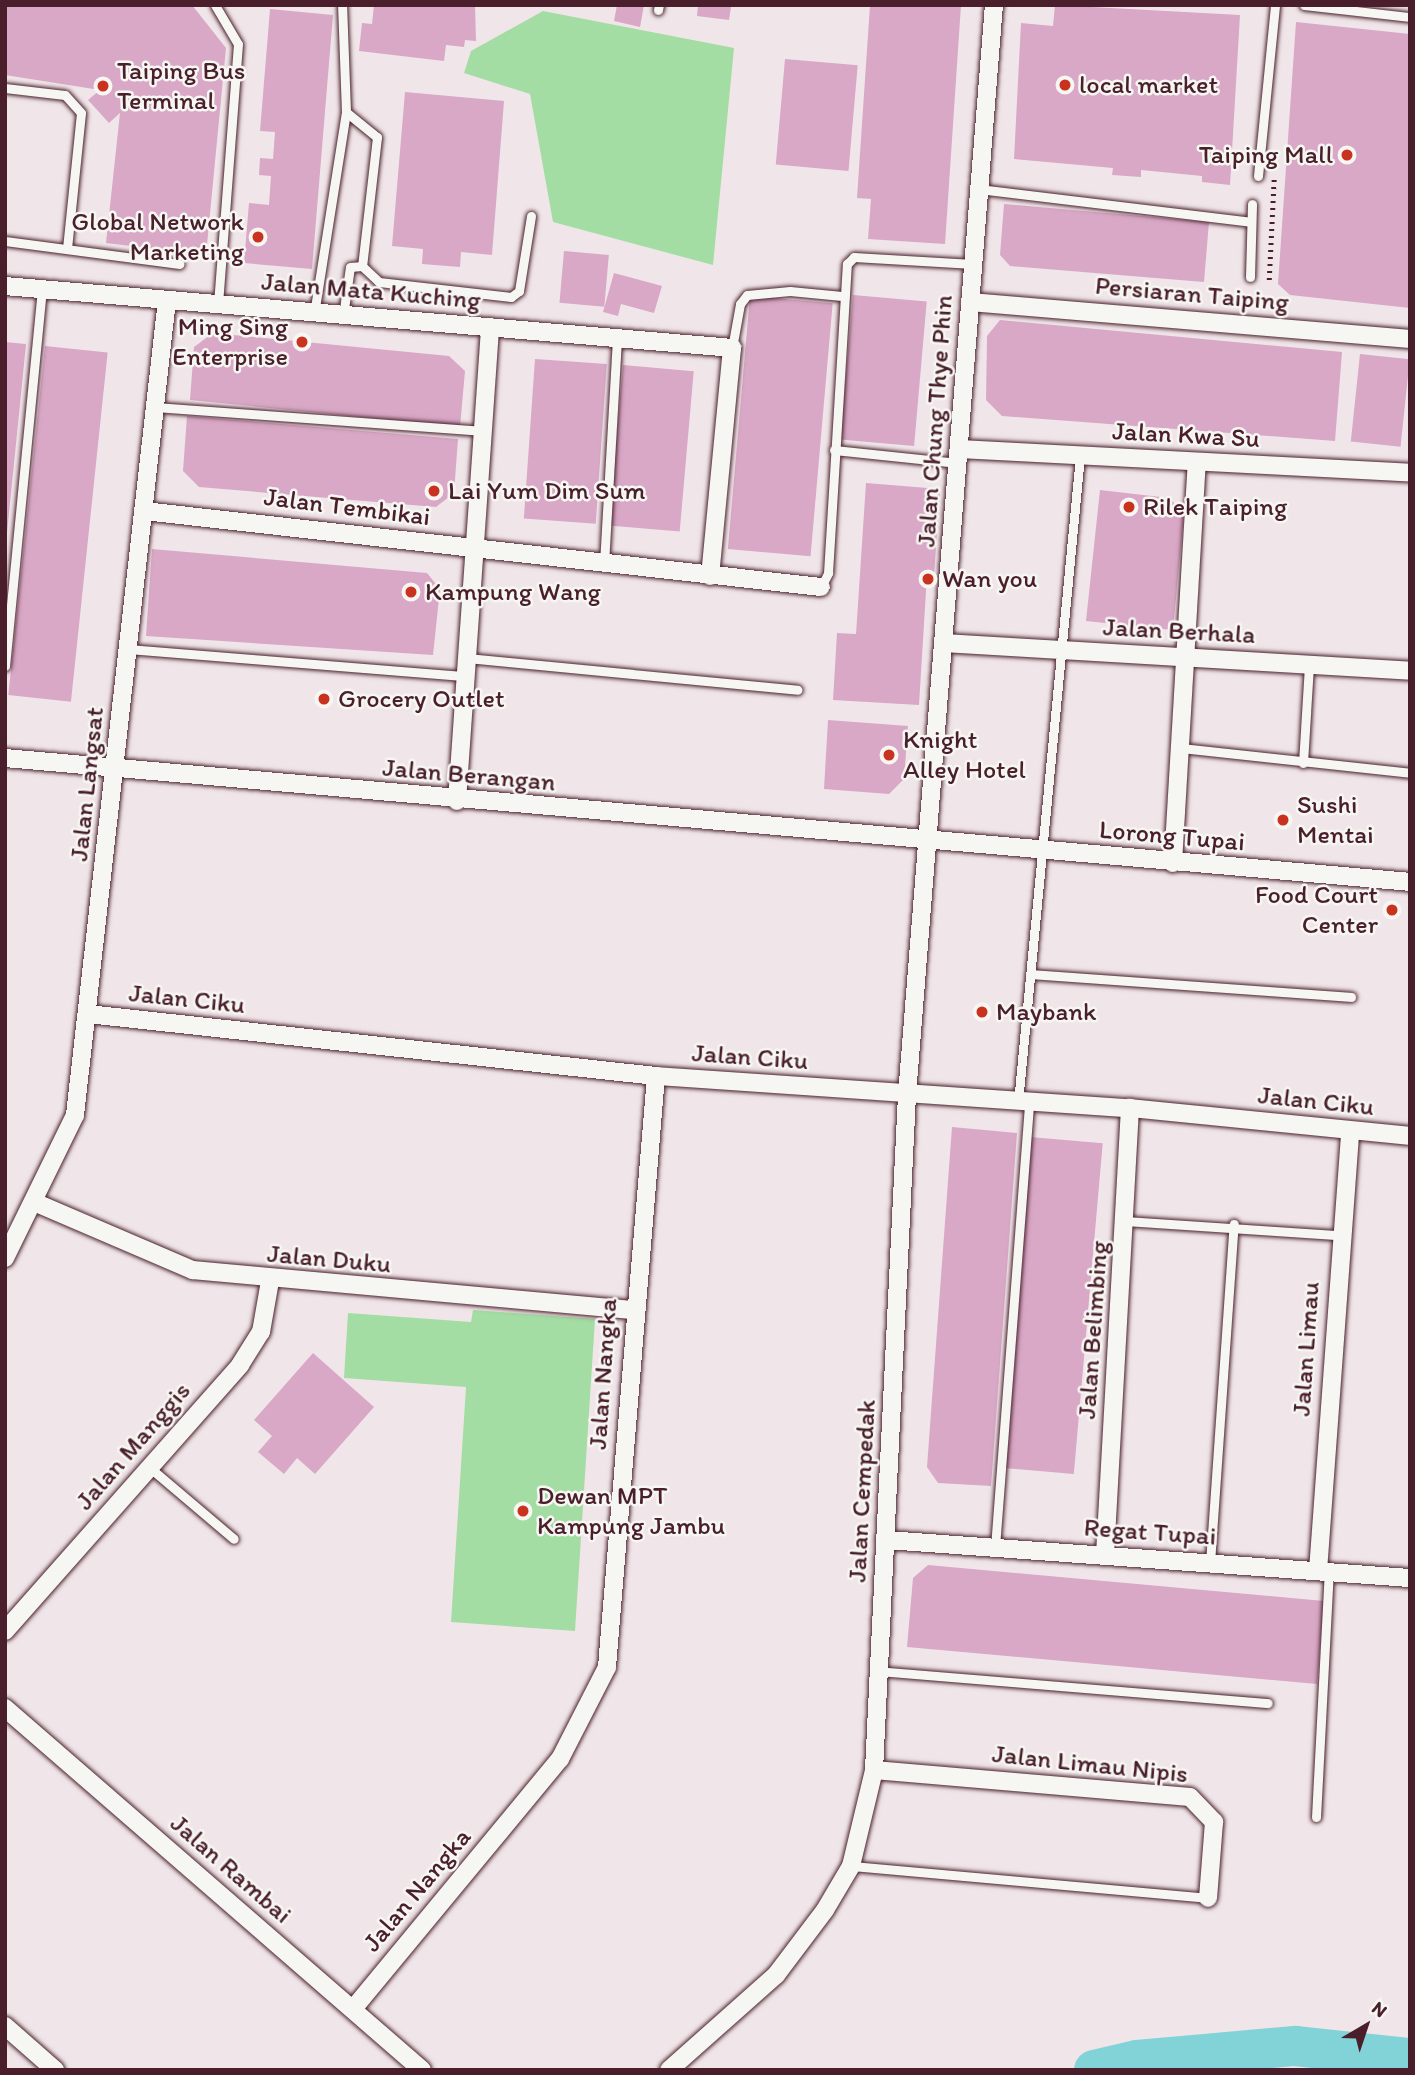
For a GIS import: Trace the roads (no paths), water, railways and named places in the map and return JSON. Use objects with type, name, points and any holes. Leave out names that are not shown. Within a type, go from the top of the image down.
[{"type":"street","name":"Jalan Chung Thye Phin","points":[[929,841],[994,5]]},
{"type":"street","name":"Jalan Mata Kuching","points":[[5,286],[732,348]]},
{"type":"street","name":"Jalan Langsat","points":[[5,1258],[75,1115],[167,300]]},
{"type":"street","name":"Persiaran Taiping","points":[[970,302],[1410,339]]},
{"type":"street","points":[[457,801],[490,327]]},
{"type":"street","points":[[710,576],[732,348]]},
{"type":"street","name":"Jalan Kwa Su","points":[[958,456],[1080,456],[1410,473]]},
{"type":"street","points":[[1173,863],[1188,658],[1197,463]]},
{"type":"street","name":"Jalan Tembikai","points":[[144,510],[821,587]]},
{"type":"street","name":"Jalan Berhala","points":[[944,643],[1410,671]]},
{"type":"street","name":"Jalan Berangan","points":[[5,758],[457,801],[929,841]]},
{"type":"street","name":"Lorong Tupai","points":[[929,841],[1410,882]]},
{"type":"street","name":"Jalan Cempedak","points":[[669,2070],[776,1975],[851,1866],[874,1770],[907,1095],[929,841]]},
{"type":"street","name":"Jalan Ciku","points":[[88,1014],[656,1076],[1130,1108],[1410,1136]]},
{"type":"street","name":"Jalan Nangka","points":[[353,2010],[560,1759],[607,1667],[616,1616],[634,1310],[656,1076]]},
{"type":"street","name":"Jalan Belimbing","points":[[1105,1555],[1126,1221],[1130,1108]]},
{"type":"street","name":"Jalan Limau","points":[[1324,1571],[1339,1235],[1350,1131]]},
{"type":"street","name":"Jalan Duku","points":[[34,1202],[193,1270],[270,1281],[634,1310]]},
{"type":"street","name":"Jalan Manggis","points":[[5,1631],[240,1365],[261,1332],[270,1281]]},
{"type":"street","name":"Regat Tupai","points":[[887,1540],[1410,1578]]},
{"type":"street","name":"Jalan Rambai","points":[[5,1708],[422,2070]]},
{"type":"street","name":"Jalan Limau Nipis","points":[[874,1770],[1190,1797],[1214,1822],[1208,1898]]},
{"type":"street","points":[[5,2026],[55,2070]]},
{"type":"lane","points":[[215,5],[238,44],[218,304]]},
{"type":"lane","points":[[314,314],[346,112],[342,5]]},
{"type":"lane","points":[[1258,176],[1275,5]]},
{"type":"lane","points":[[1304,5],[1410,17]]},
{"type":"lane","points":[[5,88],[65,95],[81,113],[67,248]]},
{"type":"lane","points":[[346,112],[377,137],[362,266]]},
{"type":"lane","points":[[979,189],[1250,222]]},
{"type":"lane","points":[[1250,277],[1252,204]]},
{"type":"lane","points":[[343,316],[350,267],[362,266],[379,282],[511,298],[519,291],[531,216]]},
{"type":"lane","points":[[5,241],[180,264]]},
{"type":"lane","points":[[821,587],[828,573],[842,278],[854,257],[973,264]]},
{"type":"lane","points":[[5,666],[42,289]]},
{"type":"lane","points":[[732,348],[740,304],[747,295],[790,291],[842,296]]},
{"type":"lane","points":[[604,564],[617,338]]},
{"type":"lane","points":[[156,407],[483,431]]},
{"type":"lane","points":[[834,450],[958,456]]},
{"type":"lane","points":[[995,1547],[1031,974],[1080,456]]},
{"type":"lane","points":[[128,649],[466,667],[797,690]]},
{"type":"lane","points":[[1303,763],[1309,665]]},
{"type":"lane","points":[[1181,748],[1410,773]]},
{"type":"lane","points":[[1031,974],[1351,997]]},
{"type":"lane","points":[[1126,1221],[1234,1224],[1339,1235]]},
{"type":"lane","points":[[1210,1563],[1234,1224]]},
{"type":"lane","points":[[149,1467],[234,1539]]},
{"type":"lane","points":[[1316,1817],[1324,1571]]},
{"type":"lane","points":[[877,1671],[1268,1703]]},
{"type":"lane","points":[[851,1866],[1208,1898]]},
{"type":"waterway","points":[[1094,2070],[1137,2060],[1295,2046],[1410,2058]]},
{"type":"place","name":"local market","points":[[1065,85]]},
{"type":"place","name":"Taiping Bus Terminal","points":[[103,86]]},
{"type":"place","name":"Taiping Mall","points":[[1347,155]]},
{"type":"place","name":"Global Network Marketing","points":[[258,237]]},
{"type":"place","name":"Ming Sing Enterprise","points":[[302,342]]},
{"type":"place","name":"Lai Yum Dim Sum","points":[[434,491]]},
{"type":"place","name":"Rilek Taiping","points":[[1129,507]]},
{"type":"place","name":"Wan you","points":[[928,579]]},
{"type":"place","name":"Kampung Wang","points":[[411,592]]},
{"type":"place","name":"Grocery Outlet","points":[[324,699]]},
{"type":"place","name":"Knight Alley Hotel","points":[[889,755]]},
{"type":"place","name":"Sushi Mentai","points":[[1283,820]]},
{"type":"place","name":"Food Court Center","points":[[1392,910]]},
{"type":"place","name":"Maybank","points":[[982,1012]]},
{"type":"place","name":"Dewan MPT Kampung Jambu","points":[[523,1511]]}]
